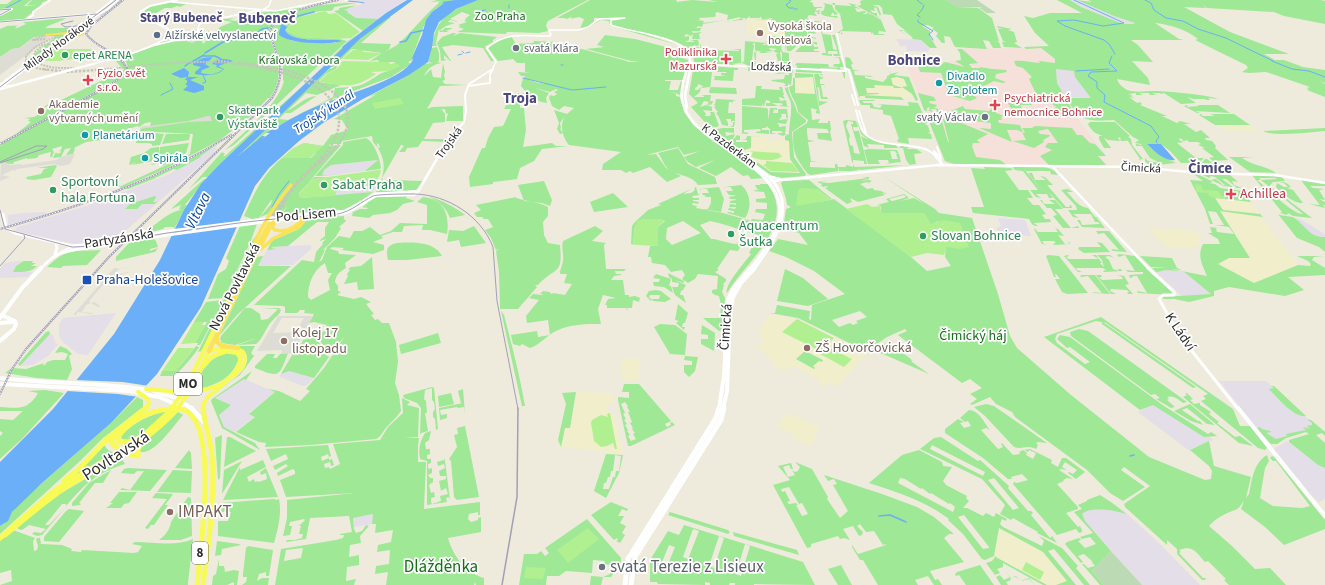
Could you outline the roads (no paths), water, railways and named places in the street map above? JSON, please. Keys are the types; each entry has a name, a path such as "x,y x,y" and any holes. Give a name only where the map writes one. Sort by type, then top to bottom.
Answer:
{"highway":[{"path":"46,35 70,35 80,35 77,33 70,35"},
{"path":"291,185 270,221 273,228 281,231 294,228 305,217"},
{"path":"290,219 305,217"},
{"path":"256,255 269,241 299,227 305,217"},
{"name":"Nová Povltavská","path":"208,352 256,255 270,221"},
{"name":"Nová Povltavská","path":"231,295 270,221"},
{"path":"218,330 218,343 222,346 238,348"}],"main road":[{"path":"20,21 26,19 50,0"},
{"name":"Milady Horákové","path":"0,88 113,0"},
{"name":"Milady Horákové","path":"0,85 118,0"},
{"path":"0,88 120,57 164,42 175,33 141,14 142,11 150,6 177,0"},
{"path":"0,10 9,9 0,15"},
{"path":"20,21 33,14"},
{"path":"20,21 99,14"},
{"path":"0,23 94,15"},
{"path":"26,19 31,20"},
{"name":"K Pazderkám","path":"690,63 685,95 686,105 690,114 706,130 767,175 770,180"},
{"name":"K Pazderkám","path":"690,63 682,96 682,102 688,115 704,131 770,180"},
{"name":"Čimická","path":"631,585 636,557 721,420 727,391 730,307 735,292 768,249 780,228 784,205 777,186 770,180"},
{"name":"Čimická","path":"624,585 628,559 716,418 722,397 726,311 729,296 738,281 752,265 768,242 776,228 779,215 779,200 770,180"},
{"name":"Partyzánská","path":"3,214 7,229 15,233 56,242 73,248 101,247 165,233"},
{"name":"Pod Lisem","path":"270,221 305,217"},
{"name":"Pod Lisem","path":"165,233 261,221 290,219"},
{"path":"51,260 57,249 56,242"},
{"path":"51,260 61,253 73,248"},
{"path":"16,324 15,321 1,317 22,287 60,251 73,248"},
{"name":"Nová Povltavská","path":"203,352 231,295"},
{"path":"0,324 16,324"},
{"path":"0,341 14,329 16,324"},
{"path":"205,425 203,407 207,398 245,363 246,356 244,352 238,348 226,348 208,352"},
{"path":"146,389 184,393 202,390 219,384 238,370 241,358 239,354 233,352 203,352"},
{"name":"Povltavská","path":"0,539 36,505 63,484 126,451 152,428 180,399 203,352"},
{"name":"Povltavská","path":"0,539 58,493 148,437 162,425 178,408 190,390 208,352"},
{"path":"199,373 213,356 224,352 233,352"},
{"name":"8","path":"0,378 50,385 138,392 165,399 188,412 199,427 205,447 204,504 197,585"},
{"name":"8","path":"0,384 124,386 146,389 183,402 197,413 205,425 210,440 212,458 210,511 203,585"},
{"path":"138,392 148,398 149,404 117,439 119,442 130,442 152,428"},
{"path":"36,505 72,475 103,442 116,431 150,413 163,409 176,408 188,412"},
{"path":"116,431 110,442 113,446 138,456 139,447 148,437"}],"street":[{"path":"156,45 197,34 199,24 202,22 261,9 270,5 271,0"},
{"path":"172,2 276,11 329,0"},
{"path":"468,86 489,83 491,70 496,62 487,48 502,37 519,35 551,36 549,30 578,30 588,27 599,19 625,18 611,20 610,23 614,26 682,46 689,53 690,63 695,63"},
{"path":"837,34 858,110 867,135 878,140 935,151 940,156 940,164"},
{"name":"Lodžská","path":"690,63 846,69"},
{"path":"468,86 491,70"},
{"name":"Trojská","path":"417,193 448,140 464,122 466,111 465,97 468,86"},
{"path":"858,110 862,130 865,135 878,141 935,151"},
{"path":"891,142 896,140"},
{"path":"898,147 904,145"},
{"path":"935,151 940,164"},
{"path":"934,164 938,162 938,160"},
{"name":"Čimická","path":"770,180 934,164 956,166"},
{"name":"Čimická","path":"770,180 786,180 940,164 945,166 1144,167 1202,174 1275,175 1325,183"},
{"name":"K Ládví","path":"1052,166 1148,268 1174,292 1174,295 1163,295 1160,299 1180,336 1325,516"},
{"path":"767,175 780,179"},
{"path":"777,186 777,182 786,180"},
{"name":"Pod Lisem","path":"305,217 348,213 376,196 417,193"},
{"name":"Pod Lisem","path":"305,217 342,212 352,208 375,194 417,193"}],"water":[{"path":"407,0 413,0 361,38 238,156 262,136 265,136 262,139 270,133 266,133 302,113 383,81 407,68 413,60 412,58 422,35 426,20 432,12 444,3 442,2 455,0 478,0 456,9 439,22 434,33 428,62 409,75 361,100 323,123 299,141 269,168 255,186 201,307 157,374 111,423 43,482 12,512 8,521 0,526 0,462 53,409 114,334 160,260 184,210 201,184 219,165 343,48 342,47 386,13"},
{"path":"284,25 287,27 285,30 289,34 301,39 342,41 310,43 284,38 279,35 279,32 281,26"},
{"path":"212,57 205,64 210,67 202,70 201,73 212,74 221,71 215,74 207,75 195,74 195,72 201,67 193,65 193,63 203,58"},
{"path":"225,59 233,61 218,66 224,69 221,71 223,69 212,64 216,61"},
{"path":"184,68 189,72 188,77 198,77 190,80 204,86 204,90 194,93 183,90 188,86 185,84 187,83 187,80 185,80 187,77 181,78 171,74"},
{"path":"1147,144 1161,144 1175,160 1164,158 1156,153"}],"waterway":[{"path":"6,8 21,0"},
{"path":"917,0 922,4"},
{"path":"1074,0 1124,23 1103,26 1074,20 1057,21 1065,26 1104,40 1109,44 1115,54"},
{"path":"1145,0 1151,3 1154,10 1166,18 1183,21 1198,29 1226,38 1273,61"},
{"path":"348,1 358,2"},
{"path":"359,2 364,3"},
{"path":"790,2 786,5 789,8 793,8"},
{"path":"920,17 917,15 922,10 924,5"},
{"path":"479,11 485,10"},
{"path":"281,26 294,17 314,12"},
{"path":"918,20 918,22 933,31 929,34 933,40"},
{"path":"258,32 262,29 268,28"},
{"path":"400,42 406,41 411,33 425,30"},
{"path":"205,53 223,42 256,33"},
{"path":"466,53 470,52"},
{"path":"458,55 462,54"},
{"path":"190,63 204,55"},
{"path":"204,56 214,56"},
{"path":"215,56 221,59"},
{"path":"1112,56 1109,63 1117,71 1091,72 1088,76 1097,82 1097,88 1105,95 1104,102 1151,126 1159,137 1156,141 1157,143"},
{"path":"1272,61 1292,69 1309,71 1325,77"},
{"path":"185,66 189,63"},
{"path":"1076,71 1109,69"},
{"path":"203,75 206,82 203,83"},
{"path":"523,78 572,90 606,87"},
{"path":"161,95 173,89 170,83"},
{"path":"272,207 279,194 289,181"},
{"path":"1130,456 1134,455"},
{"path":"879,516 890,515 906,522"}],"tunnel":[{"path":"100,15 121,0"},
{"path":"47,70 36,68 26,62 26,56 35,47 94,17"},
{"path":"46,35 33,40 46,39"},
{"path":"44,45 69,39"},
{"path":"43,45 35,52 33,59 37,62 42,65 52,67 74,68"},
{"path":"215,60 230,62"},
{"path":"108,69 184,62 206,62 250,65 271,70"},
{"path":"238,62 281,69"},
{"path":"43,69 68,72 108,69"},
{"path":"98,70 108,69"},
{"path":"266,69 301,80 317,88 329,97 337,109 339,123 334,139 322,158"},
{"path":"281,69 315,81 330,90 341,100 347,112 347,126 340,141 325,157"},
{"path":"318,164 325,157"},
{"path":"270,220 296,184 322,158"},
{"path":"274,220 285,201"}],"tram line":[{"path":"0,87 116,0"},
{"path":"0,10 11,9 0,15"},
{"path":"0,22 96,14"},
{"path":"73,21 61,24 65,27 80,26"},
{"path":"0,162 36,146 47,146 43,149 0,163"},
{"path":"0,210 5,229 72,247 100,245 168,233 246,222 338,214 348,211 376,195 415,194 439,198 462,209 472,217 488,236 493,247 497,301 518,409"},
{"path":"0,266 25,238 24,235"},
{"path":"502,585 517,497 518,409"}],"railway":[{"path":"123,0 91,26 86,34 123,62 127,68"},
{"path":"0,394 12,369 26,349 109,257 272,98 279,84 280,77 280,64 270,34 274,24 289,14 321,3 338,0"},
{"path":"0,144 108,86 123,76"},
{"path":"0,229 60,211 119,190 176,165 231,135"}],"place":[{"name":"Vysoká škola hotelová","path":"760,33"},
{"name":"Alžírské velvyslanectví","path":"157,35"},
{"name":"svatá Klára","path":"516,48"},
{"name":"epet ARENA","path":"65,55"},
{"name":"Poliklinika Mazurská","path":"726,59"},
{"name":"Fyzio svět s.r.o.","path":"88,80"},
{"name":"Divadlo Za plotem","path":"939,83"},
{"name":"Psychiatrická nemocnice Bohnice","path":"995,105"},
{"name":"Akademie výtvarných umění","path":"41,111"},
{"name":"Skatepark Výstaviště","path":"220,117"},
{"name":"svatý Václav","path":"985,117"},
{"name":"Planetárium","path":"85,135"},
{"name":"Spirála","path":"145,158"},
{"name":"Sabat Praha","path":"324,185"},
{"name":"Sportovní hala Fortuna","path":"53,190"},
{"name":"Achillea","path":"1231,194"},
{"name":"Aquacentrum Šutka","path":"731,234"},
{"name":"Slovan Bohnice","path":"923,236"},
{"name":"Praha-Holešovice","path":"87,280"},
{"name":"Kolej 17 listopadu","path":"284,341"},
{"name":"ZŠ Hovorčovická","path":"807,348"},
{"name":"IMPAKT","path":"170,512"},
{"name":"svatá Terezie z Lisieux","path":"602,567"}],"district":[{"name":"Starý Bubeneč","path":"181,18"},
{"name":"Bubeneč","path":"267,18"},
{"name":"Bohnice","path":"914,60"},
{"name":"Troja","path":"520,98"},
{"name":"Čimice","path":"1210,168"}],"park label":[{"name":"Zoo Praha","path":"500,16"},
{"name":"Královská obora","path":"299,60"},
{"name":"Čimický háj","path":"973,336"},
{"name":"Dlážděnka","path":"441,567"}],"water label":[{"name":"Trojský kanál","path":"324,112"},
{"name":"Vltava","path":"198,211"}]}
